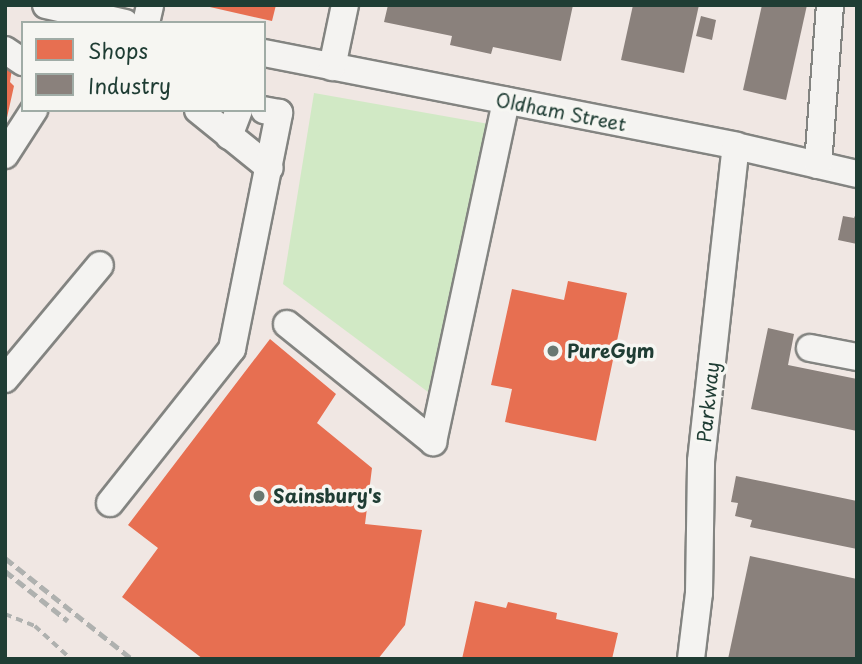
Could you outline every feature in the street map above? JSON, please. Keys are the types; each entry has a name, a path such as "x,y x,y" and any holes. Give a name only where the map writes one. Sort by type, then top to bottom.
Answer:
{"street":[{"path":"47,5 83,18 108,21"},
{"path":"332,67 345,5"},
{"path":"818,165 831,5"},
{"path":"5,50 21,61"},
{"name":"Oldham Street","path":"266,53 736,146 857,174"},
{"path":"287,324 433,442 506,101"},
{"path":"110,503 232,349 279,113 266,110"},
{"path":"10,149 33,112"},
{"path":"200,112 270,168"},
{"path":"229,136 238,112"},
{"name":"Parkway","path":"691,659 699,593 701,461 736,146"},
{"path":"5,379 100,265"},
{"path":"810,348 857,357"}],"path":[{"path":"5,614 35,626 71,659"}],"green space":[{"path":"314,93 489,124 428,392 283,284"}],"building: Shops":[{"path":"201,5 276,5 272,21"},
{"path":"5,51 13,63 10,82 14,86 6,122"},
{"path":"568,281 627,293 596,441 505,422 512,389 491,385 512,289 564,300"},
{"name":"Sainsbury's","path":"270,339 336,394 317,423 372,468 365,524 422,530 405,625 378,659 203,659 122,597 158,548 128,525"},
{"path":"475,601 506,608 508,602 557,613 556,619 618,633 612,659 462,659"}],"building: Industry":[{"path":"388,5 573,5 561,61 493,47 491,54 450,45 452,36 384,22"},
{"path":"633,5 699,5 684,73 621,60"},
{"path":"762,5 807,5 786,100 743,90"},
{"path":"701,16 716,20 712,40 696,36"},
{"path":"857,211 857,244 838,240 843,216 854,218"},
{"path":"768,328 794,334 788,365 857,379 857,431 751,409"},
{"path":"736,476 857,501 857,549 750,527 752,520 735,516 738,503 731,502"},
{"path":"750,556 857,579 857,659 728,659"}],"railway":[{"path":"5,558 132,659"},
{"path":"5,571 68,621"}],"place":[{"name":"PureGym","path":"553,351"},
{"name":"Sainsbury's","path":"259,496"}]}
